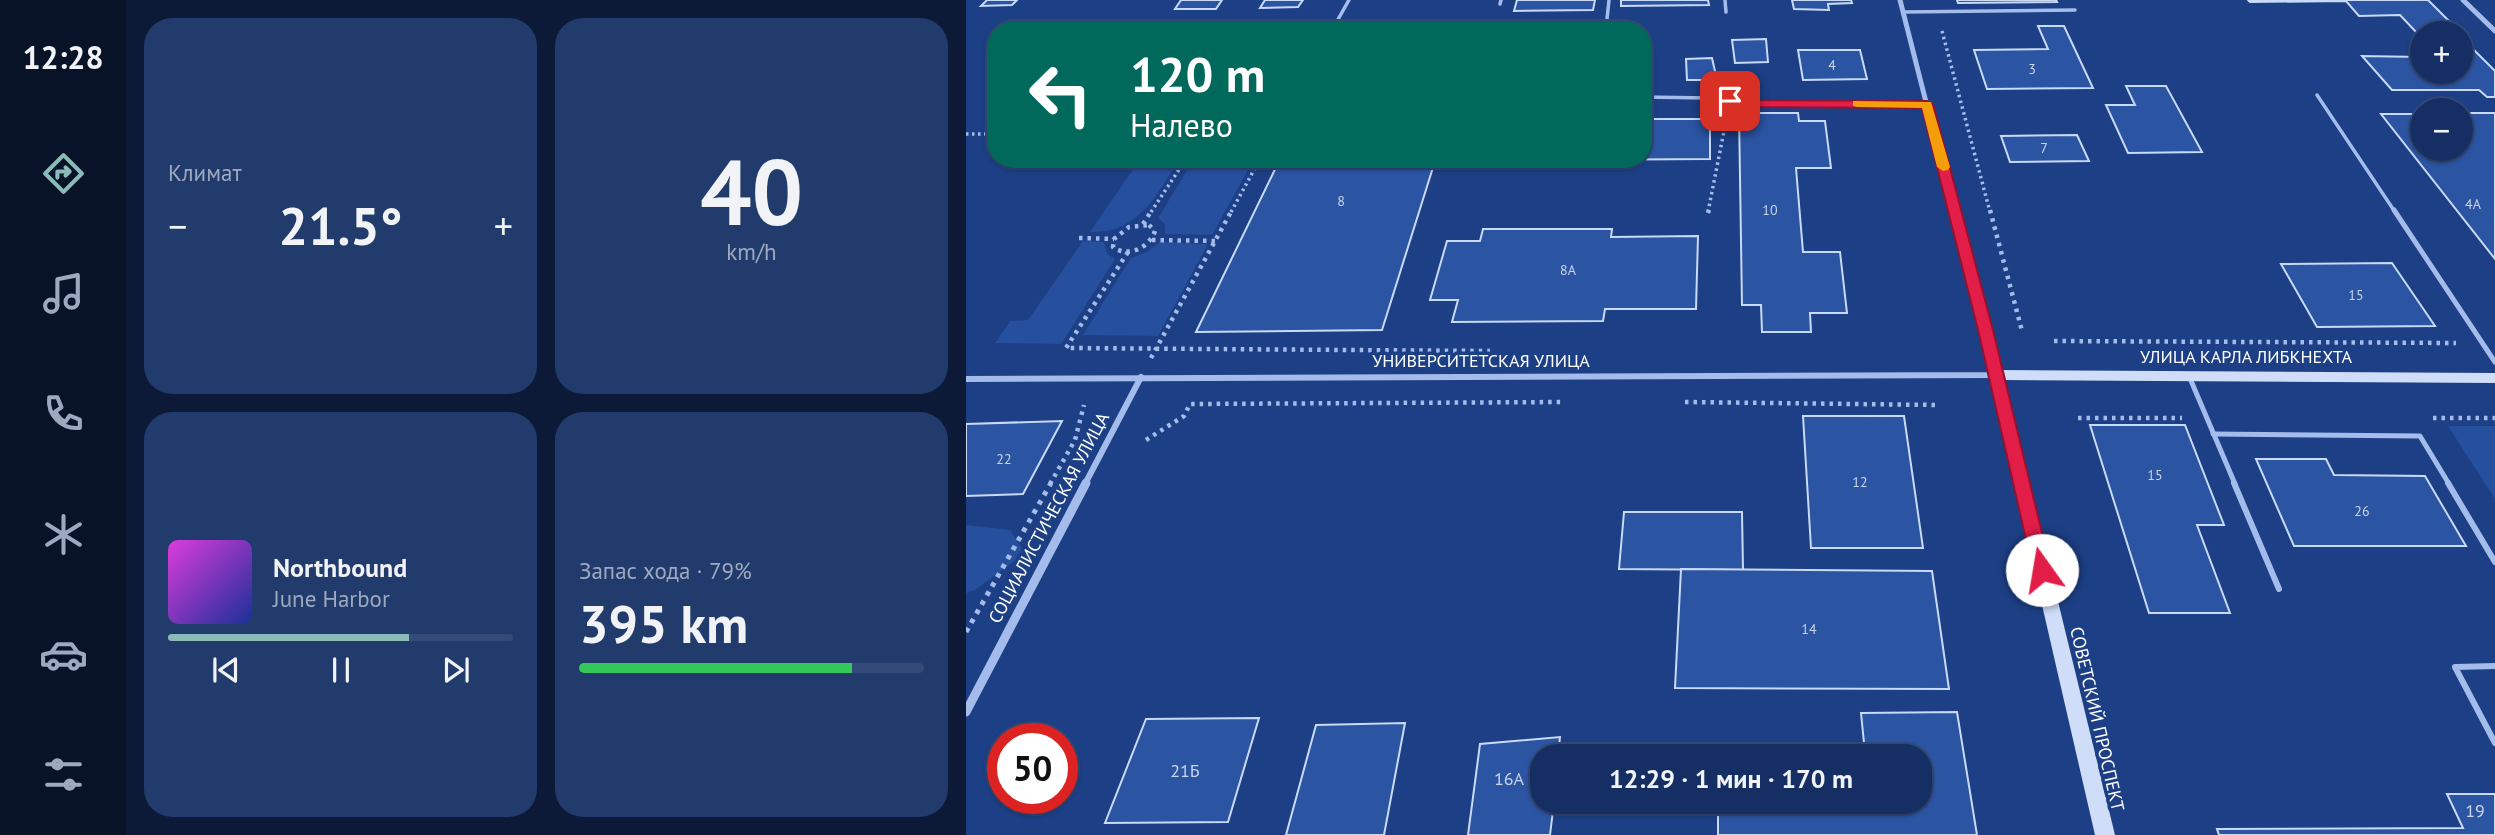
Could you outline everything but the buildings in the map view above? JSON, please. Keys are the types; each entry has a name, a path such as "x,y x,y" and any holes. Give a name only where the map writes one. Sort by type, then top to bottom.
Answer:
{"main road":[{"name":"УЛИЦА КАРЛА ЛИБКНЕХТА","path":"1996,375 2495,378"},
{"name":"СОВЕТСКИЙ ПРОСПЕКТ","path":"1996,375 2105,835"}],"street":[{"name":"СОВЕТСКИЙ ПРОСПЕКТ","path":"1900,0 1996,375"},
{"path":"2463,0 2495,31"},
{"name":"УНИВЕРСИТЕТСКАЯ УЛИЦА","path":"966,379 1996,375"},
{"name":"СОЦИАЛИСТИЧЕСКАЯ УЛИЦА","path":"966,712 1141,377"}],"lane":[{"path":"1337,21 1349,0"},
{"path":"1607,19 1609,0"},
{"path":"1725,0 1726,12"},
{"path":"1903,12 2075,10"},
{"path":"2317,95 2495,362"},
{"path":"1652,97 1710,97 1743,104 1927,104"},
{"path":"2189,376 2279,589"},
{"path":"2213,434 2420,436 2495,562"},
{"path":"2495,666 2455,667 2495,743"}],"path":[{"path":"1938,11 2022,331"},
{"path":"1707,213 1730,101"},
{"path":"966,134 987,134"},
{"path":"1143,224 1155,231 1152,240 1142,248 1128,252 1113,247 1114,239 1122,230 1143,224 1180,168"},
{"path":"1141,377 1255,168"},
{"path":"1079,238 1114,239"},
{"path":"1152,240 1216,241"},
{"path":"1116,348 1066,348 1128,252"},
{"path":"2054,341 2481,343"},
{"path":"1146,440 1185,416 1190,404 1576,402"},
{"path":"1672,402 1937,405"},
{"path":"966,632 1075,440 1084,405"}],"shaded area":[{"path":"1134,168 1174,168 1154,199 1134,219 1107,231 1090,232"},
{"path":"1189,168 1249,168 1212,235 1165,234 1165,224 1158,218"},
{"path":"1083,241 1104,242 1107,254 1115,259 1061,344 995,343 1010,321 1028,320"},
{"path":"1160,242 1208,244 1158,336 1083,335 1131,258 1147,252"},
{"path":"2448,426 2495,426 2495,499"},
{"path":"966,525 1010,530 1025,553 975,590 966,593"}],"slow traffic":[{"path":"1857,104 1927,104 1943,167"}],"route":[{"path":"1730,101 1743,104 1927,104 1985,330 2042,570"}]}
